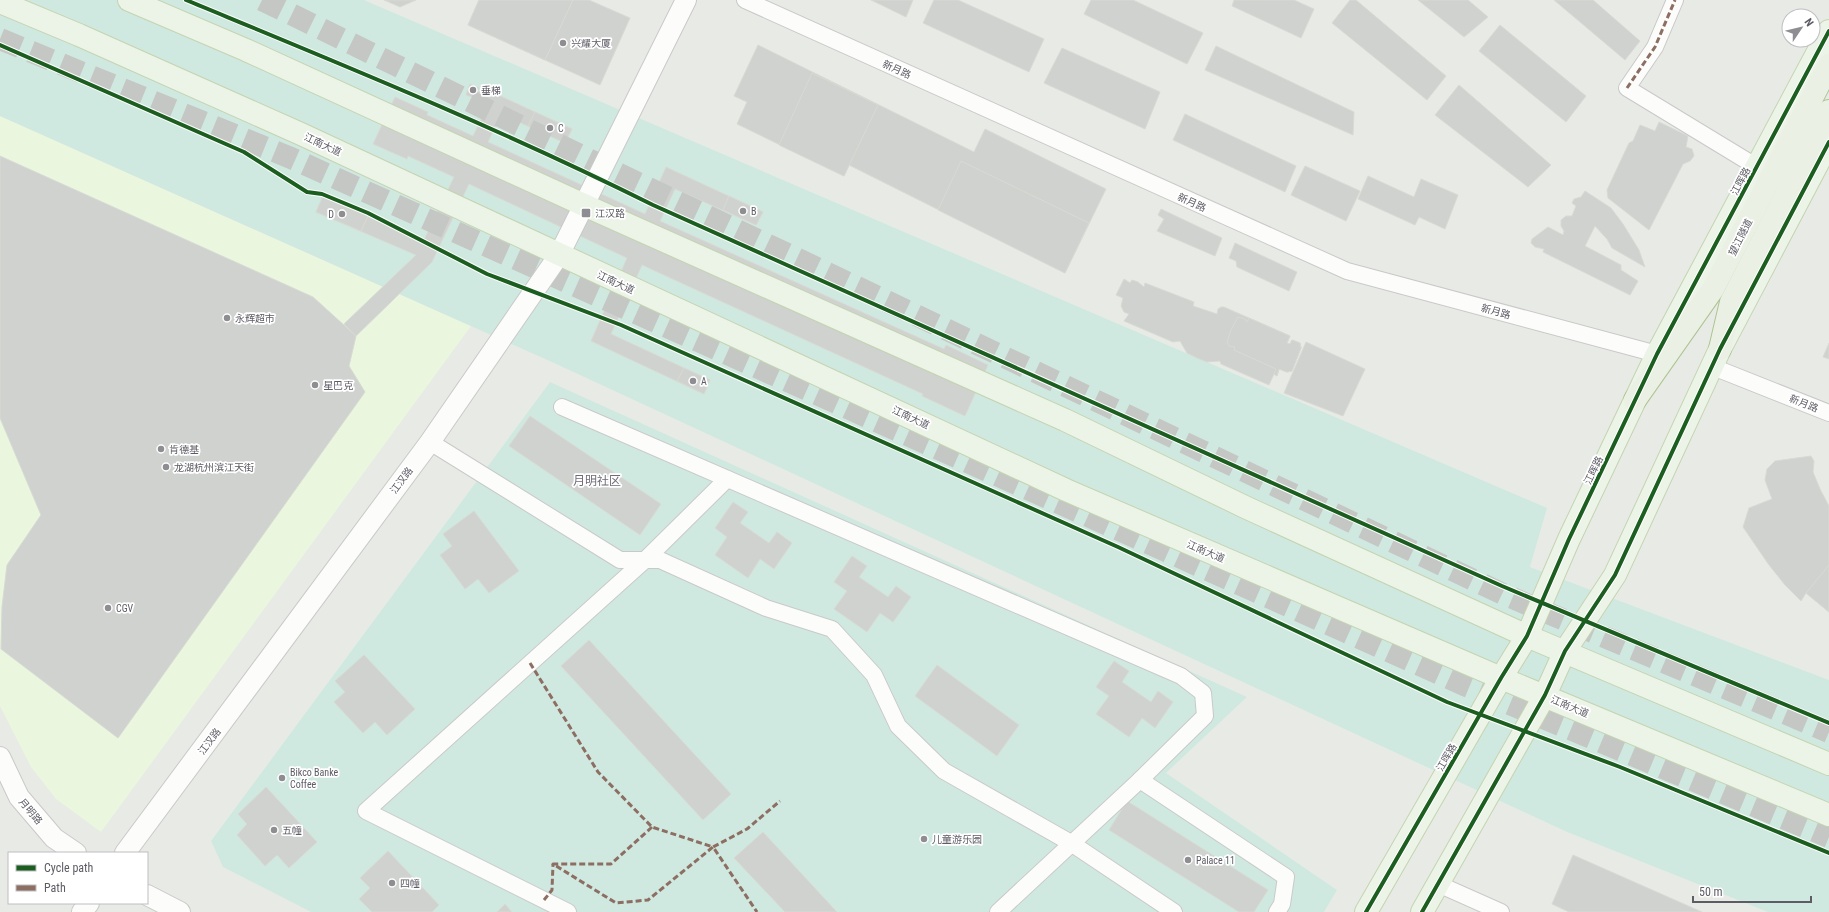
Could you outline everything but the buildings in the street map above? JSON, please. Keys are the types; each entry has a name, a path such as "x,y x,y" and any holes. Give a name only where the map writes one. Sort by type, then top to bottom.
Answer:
{"highway":[{"name":"望江隧道","path":"1635,400 1713,289 1829,65"},
{"path":"1716,358 1731,302 1829,110"}],"main road":[{"path":"129,0 345,95 584,205 1065,420 1245,507 1528,636 1829,764"},
{"name":"江南大道","path":"0,2 79,35 301,134 559,256 1066,490 1501,678 1545,695 1829,815"},
{"name":"江晖路","path":"1366,912 1501,678 1528,636 1569,539 1657,354 1829,31"},
{"path":"1422,912 1545,695 1565,651 1615,575 1716,358 1829,142"}],"street":[{"name":"江汉路","path":"126,852 430,442 559,256 686,0"},
{"name":"新月路","path":"745,0 1347,271 1657,354"},
{"path":"1674,0 1655,47 1627,88 1757,167"},
{"name":"新月路","path":"1716,358 1829,413"},
{"path":"562,407 1181,676 1203,693 1205,716 1140,780 998,912"},
{"path":"430,442 620,560 660,560 766,608 832,629 874,675 898,726 944,771 1071,843 1174,912"},
{"path":"568,912 366,811 645,560 727,479"},
{"name":"月明路","path":"0,757 19,797 54,838 75,852"},
{"path":"1140,780 1286,877 1282,904 1277,912"},
{"path":"1438,884 1501,912"},
{"path":"148,896 180,912"},
{"path":"82,912 88,904"}],"shaded area":[{"path":"0,0 364,0 1547,508 1530,567 1829,680 1829,912 1768,912 1567,832 554,363 0,116"},
{"name":"龙湖杭州滨江天街","path":"0,116 471,326 101,832 56,799 31,767 0,706"},
{"path":"550,382 1247,697 1166,773 1337,890 1324,912 311,912 223,867 211,841"}],"tunnel":[{"path":"262,0 619,174 1503,594 1829,732"},
{"path":"0,39 291,158 1464,685 1829,837"}],"marked path":[{"path":"1627,88 1655,47 1675,0"},
{"path":"530,663 598,772 652,827 713,847 747,829 780,801"},
{"path":"652,827 611,864 553,864 616,903 648,900 713,847 757,912"},
{"path":"544,900 552,890 553,864"}],"cycle path":[{"path":"186,0 363,73 480,124 653,205 1502,586 1829,723"},
{"path":"1366,912 1501,678 1527,636 1569,539 1657,354 1829,31"},
{"path":"0,45 244,152 307,192 322,194 368,213 487,274 621,325 1118,547 1447,702 1620,767 1829,853"},
{"path":"1422,912 1545,695 1565,651 1615,575 1720,349 1829,142"}],"place":[{"name":"兴耀大厦","path":"563,43"},
{"name":"垂梯","path":"473,90"},
{"name":"C","path":"550,128"},
{"name":"B","path":"743,211"},
{"name":"江汉路","path":"586,213"},
{"name":"D","path":"342,214"},
{"name":"永辉超市","path":"227,318"},
{"name":"A","path":"693,381"},
{"name":"星巴克","path":"315,385"},
{"name":"肯德基","path":"161,449"},
{"name":"龙湖杭州滨江天街","path":"166,467"},
{"name":"CGV","path":"108,608"},
{"name":"Bikco Banke Coffee","path":"282,778"},
{"name":"五幢","path":"274,830"},
{"name":"儿童游乐园","path":"924,839"},
{"name":"Palace 11","path":"1188,860"},
{"name":"四幢","path":"392,883"}],"district":[{"name":"月明社区","path":"597,481"}]}
